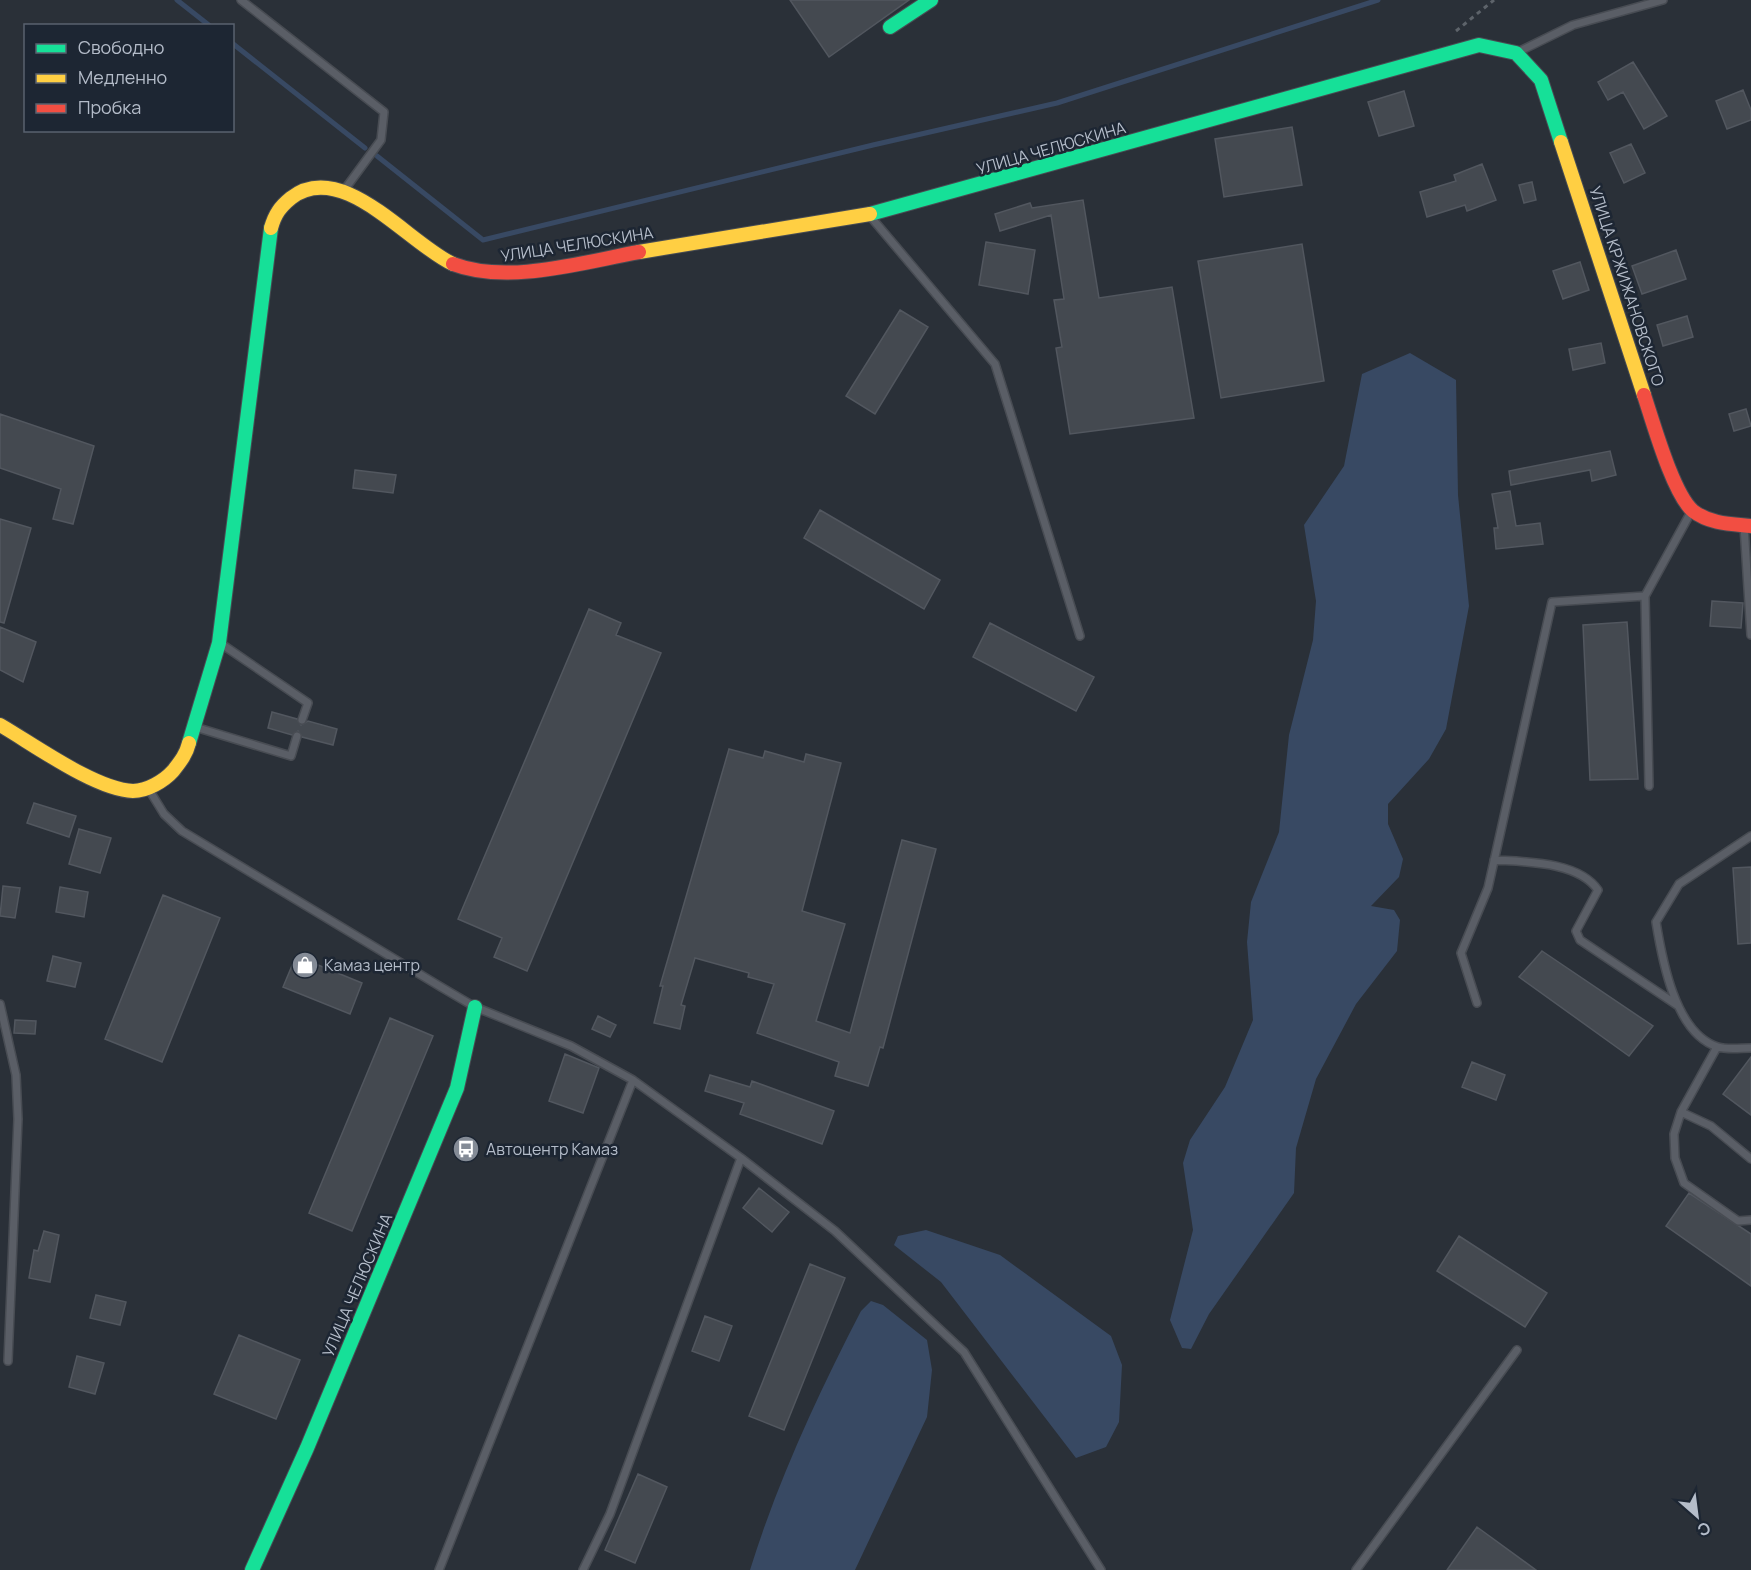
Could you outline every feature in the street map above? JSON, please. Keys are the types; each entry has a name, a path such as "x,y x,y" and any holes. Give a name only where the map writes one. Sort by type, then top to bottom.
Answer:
{"street":[{"path":"890,27 931,0"},
{"name":"УЛИЦА ЧЕЛЮСКИНА","path":"0,725 92,779 119,789 135,791 164,781 178,769 186,755 219,643 268,242 279,208 306,188 334,188 359,198 441,258 467,270 494,273 521,272 869,214 1479,45 1516,53"},
{"name":"УЛИЦА КРЖИЖАНОВСКОГО","path":"1516,53 1541,80 1670,473 1692,510"},
{"path":"1692,510 1717,523 1748,526"},
{"name":"УЛИЦА ЧЕЛЮСКИНА","path":"252,1570 311,1437 457,1088 475,1007"}],"lane":[{"path":"241,0 384,112 381,140 343,191"},
{"path":"1516,53 1573,25 1663,0"},
{"path":"869,214 995,364 1080,636"},
{"path":"1649,786 1645,596 1692,510"},
{"path":"1748,526 1751,635"},
{"path":"1477,1003 1461,952 1488,888 1552,602 1645,596"},
{"path":"219,643 308,703 302,720"},
{"path":"195,727 291,756 297,736"},
{"path":"147,788 164,814 182,831 475,1007 571,1046 633,1080 741,1158 834,1231 964,1352 1101,1570"},
{"path":"1751,836 1679,884 1656,922 1664,966 1677,1005 1694,1031 1717,1047 1751,1048"},
{"path":"1494,861 1552,863 1593,883 1598,890 1576,931 1580,940 1677,1005"},
{"path":"0,1004 16,1075 18,1119 8,1361"},
{"path":"1717,1047 1681,1112 1674,1134 1675,1158 1684,1183 1738,1221 1751,1220"},
{"path":"439,1570 633,1080"},
{"path":"1681,1112 1711,1126 1751,1158"},
{"path":"583,1570 610,1514 741,1158"},
{"path":"1356,1570 1517,1350"}],"path":[{"path":"1450,37 1494,0"}],"water":[{"path":"1410,353 1456,380 1458,495 1469,606 1446,729 1429,759 1388,804 1388,824 1403,859 1399,877 1371,906 1394,910 1400,920 1397,951 1356,1004 1316,1079 1296,1148 1294,1193 1209,1314 1191,1349 1182,1348 1170,1320 1193,1230 1183,1163 1190,1140 1225,1087 1253,1020 1247,942 1251,902 1279,832 1289,735 1313,640 1316,601 1304,525 1344,466 1362,374"},
{"path":"926,1230 1000,1255 1111,1336 1122,1365 1119,1422 1106,1447 1076,1458 941,1282 894,1245 898,1236"},
{"path":"871,1301 883,1305 927,1340 932,1370 927,1417 855,1570 750,1570 773,1503 800,1438 861,1311"}],"building":[{"path":"790,0 909,0 829,57"},
{"path":"1633,62 1667,116 1644,129 1623,92 1608,100 1598,82"},
{"path":"1743,90 1751,110 1751,120 1727,129 1716,101"},
{"path":"1404,91 1414,126 1379,136 1368,102"},
{"path":"1292,127 1302,185 1224,197 1215,139"},
{"path":"1631,144 1645,173 1624,183 1610,153"},
{"path":"1482,164 1496,200 1467,211 1465,205 1427,217 1420,192 1456,181 1454,175"},
{"path":"1532,182 1536,200 1524,203 1519,185"},
{"path":"1083,200 1099,298 1172,287 1194,418 1070,434 1056,348 1062,347 1054,300 1064,299 1051,215 1000,231 995,214 1030,203 1032,208"},
{"path":"986,242 1035,250 1028,294 979,285"},
{"path":"1302,244 1324,381 1221,398 1198,261"},
{"path":"1676,250 1686,279 1642,294 1632,266"},
{"path":"1580,262 1589,290 1563,299 1553,271"},
{"path":"900,310 928,327 875,414 846,396"},
{"path":"1687,316 1693,337 1663,346 1657,325"},
{"path":"1601,343 1605,363 1573,370 1569,349"},
{"path":"1746,409 1751,426 1734,431 1729,414"},
{"path":"0,414 94,446 73,524 53,519 61,489 0,468"},
{"path":"1610,451 1616,475 1592,481 1590,470 1511,485 1509,471"},
{"path":"355,470 396,475 393,493 353,488"},
{"path":"1510,491 1516,526 1540,523 1543,544 1496,549 1494,528 1498,528 1492,494"},
{"path":"820,510 940,580 924,609 804,538"},
{"path":"0,519 31,528 4,623 0,622"},
{"path":"1712,601 1743,603 1741,628 1710,626"},
{"path":"589,609 621,623 616,635 661,653 527,971 494,957 502,938 458,919"},
{"path":"1627,622 1638,779 1590,780 1583,625"},
{"path":"990,623 1094,677 1076,711 973,657"},
{"path":"0,627 36,642 23,682 0,670"},
{"path":"272,712 297,719 301,725 308,721 337,729 333,745 302,737 298,731 292,735 268,728"},
{"path":"729,749 763,758 765,751 804,762 806,754 841,763 802,911 845,924 816,1021 850,1033 902,840 936,849 883,1048 880,1047 868,1086 835,1076 839,1062 757,1033 774,984 748,977 749,973 695,958 681,1005 685,1006 680,1029 654,1023 663,986 660,986"},
{"path":"34,803 76,816 69,837 27,823"},
{"path":"79,829 111,838 100,873 69,864"},
{"path":"1751,867 1751,943 1738,944 1733,868"},
{"path":"3,886 20,888 15,918 0,916"},
{"path":"60,887 88,892 84,917 56,912"},
{"path":"163,895 220,918 162,1062 105,1039"},
{"path":"1542,951 1653,1026 1629,1056 1519,977"},
{"path":"53,956 81,963 75,987 47,981"},
{"path":"296,956 362,983 350,1014 283,987"},
{"path":"598,1016 616,1025 610,1037 592,1029"},
{"path":"390,1018 433,1036 352,1231 309,1213"},
{"path":"15,1020 36,1021 35,1034 14,1033"},
{"path":"565,1054 599,1068 583,1113 549,1101"},
{"path":"1751,1057 1751,1115 1723,1094"},
{"path":"1472,1062 1505,1075 1496,1100 1462,1087"},
{"path":"710,1075 750,1087 752,1081 834,1111 822,1144 740,1114 744,1103 705,1091"},
{"path":"759,1188 789,1212 772,1232 743,1208"},
{"path":"1689,1193 1751,1234 1751,1286 1666,1226"},
{"path":"44,1231 59,1235 50,1282 29,1278 34,1250 38,1251"},
{"path":"1459,1236 1547,1293 1525,1327 1437,1271"},
{"path":"810,1264 845,1278 784,1430 749,1416"},
{"path":"96,1295 126,1302 120,1325 90,1318"},
{"path":"705,1316 732,1326 719,1361 692,1351"},
{"path":"239,1335 300,1360 276,1419 214,1394"},
{"path":"77,1356 104,1363 95,1394 69,1387"},
{"path":"638,1474 667,1487 635,1563 605,1550"},
{"path":"1477,1527 1536,1570 1447,1570"}],"waterway":[{"path":"177,0 207,24"},
{"path":"377,156 483,240 873,145 1057,103 1378,0"},
{"path":"234,45 365,148"}],"traffic: fast":[{"path":"890,27 931,0"},
{"path":"870,214 1479,45 1516,53 1541,80 1561,142"},
{"path":"189,743 219,643 271,228"},
{"path":"252,1570 307,1448 457,1088 475,1007"}],"traffic: slow":[{"path":"1561,142 1644,395"},
{"path":"271,228 278,211 291,198 311,189 332,189 353,196 375,208 435,254 453,264"},
{"path":"639,252 870,214"},
{"path":"0,725 83,775 118,789 133,791 149,787 169,775 182,758 189,743"}],"traffic: jam":[{"path":"453,264 474,270 521,272 570,266 639,252"},
{"path":"1644,395 1671,474 1678,490 1693,511 1706,519 1721,523 1751,526"}],"place":[{"name":"Камаз центр","path":"305,965"},
{"name":"Автоцентр Камаз","path":"466,1149"}]}
